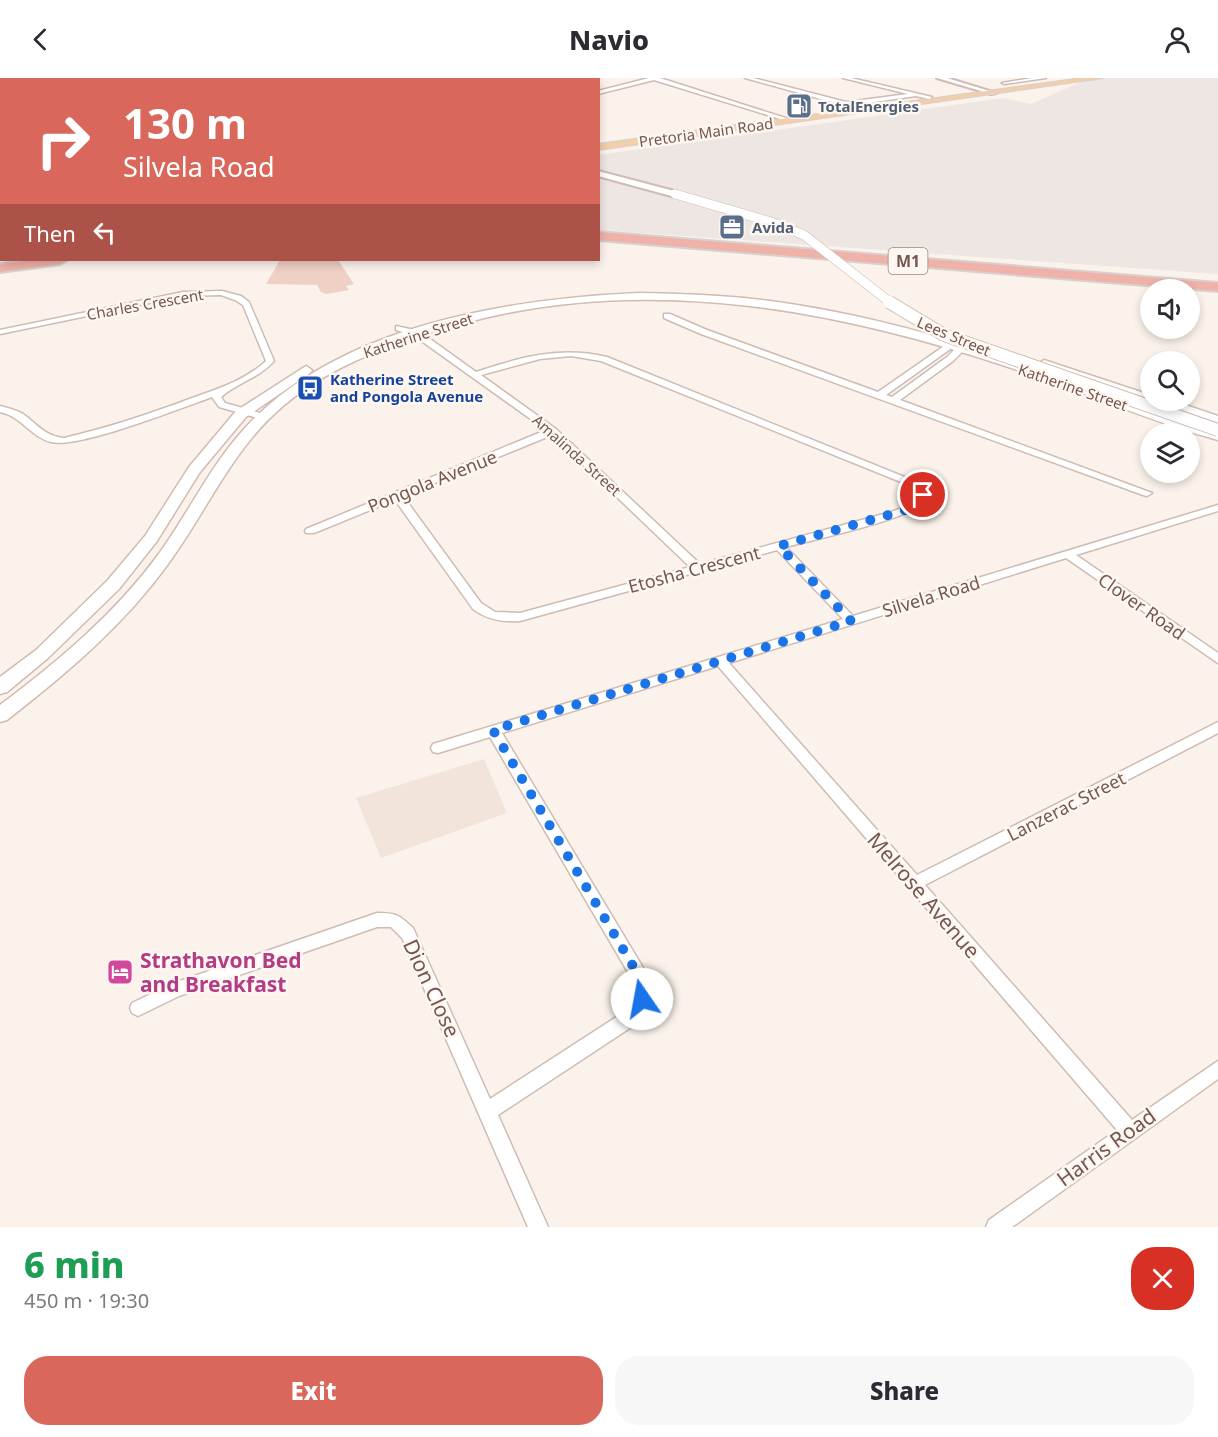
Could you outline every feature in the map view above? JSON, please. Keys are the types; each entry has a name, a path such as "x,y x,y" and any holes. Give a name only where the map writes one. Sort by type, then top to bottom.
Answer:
{"highway":[{"name":"M1","path":"600,236 1218,287"},
{"name":"M1","path":"600,247 1140,293"},
{"path":"0,268 52,261"},
{"path":"1200,298 1218,299"}],"main road":[{"name":"Pretoria Main Road","path":"600,147 952,100 995,89 1073,78"},
{"name":"Pretoria Main Road","path":"600,140 929,97 1099,78"},
{"name":"Katherine Street","path":"0,687 49,647 113,585 151,538 194,470 243,411 310,368 399,328 481,305 543,296 694,291 771,296 811,302 872,314 1011,366 1218,436"},
{"name":"Katherine Street","path":"0,715 85,644 131,596 178,538 226,458 264,417 289,395 339,365 385,344 456,321 521,307 642,297 708,298 810,309 957,346 1140,396"},
{"path":"920,337 934,344 936,356"},
{"name":"Katherine Street","path":"1187,411 1218,422"}],"street":[{"path":"600,92 655,78 792,121"},
{"path":"747,78 846,104 916,94"},
{"path":"845,78 929,97"},
{"path":"940,78 995,89 1044,78"},
{"path":"951,78 995,89"},
{"name":"Lees Street","path":"600,172 771,222 809,238 902,312 944,335 1218,430"},
{"name":"Charles Crescent","path":"0,332 183,294 209,292 228,294 246,304 270,361 264,370 226,388 79,438 52,441 40,436 25,419 0,409"},
{"path":"667,316 704,332 1147,493"},
{"name":"Amalinda Street","path":"399,328 416,333 477,374 553,431 698,568"},
{"path":"880,395 936,356 957,346"},
{"path":"894,400 957,346"},
{"name":"Etosha Crescent","path":"397,495 477,606 493,616 520,616 906,510 916,506 923,495 904,480 595,356 571,353 544,355 477,374"},
{"path":"222,405 216,397 226,388"},
{"name":"Charles Crescent","path":"174,407 222,405 264,417"},
{"name":"Pongola Avenue","path":"310,531 553,431"},
{"name":"Silvela Road","path":"438,748 1218,508"},
{"path":"779,546 851,621"},
{"name":"Clover Road","path":"1067,554 1218,659"},
{"name":"Melrose Avenue","path":"720,660 1129,1130"},
{"name":"Lanzerac Street","path":"915,884 1218,727"},
{"path":"493,730 636,971 642,999 638,1009 627,1020 488,1111 538,1227"},
{"name":"Dion Close","path":"138,1008 174,990 343,931 377,920 394,920 408,933 488,1111"},
{"name":"Harris Road","path":"996,1227 1129,1130 1218,1069"}],"shaded area":[{"path":"1090,78 1218,78 1218,274 600,230 600,155 1003,98 1031,104"},
{"path":"484,759 507,813 381,858 356,798"}],"building":[{"path":"279,261 339,261 354,284 346,286 349,290 326,294 321,292 317,285 266,284"}],"place":[{"name":"TotalEnergies","path":"799,106"},
{"name":"Avida","path":"732,227"},
{"name":"Katherine Street and Pongola Avenue","path":"310,388"},
{"name":"Strathavon Bed and Breakfast","path":"120,972"}],"route":[{"path":"642,999 641,985 636,971 493,730 851,621 779,546 906,510 923,500 923,495"}]}
